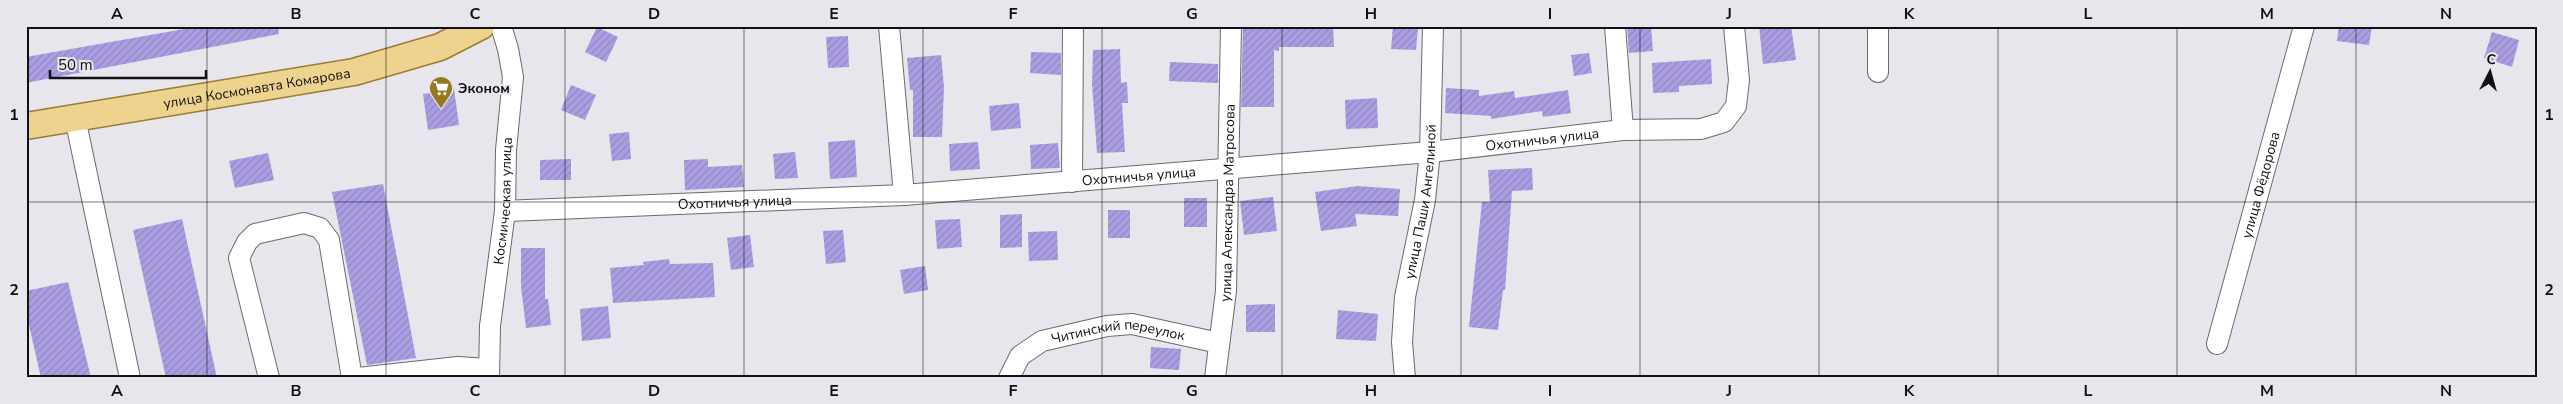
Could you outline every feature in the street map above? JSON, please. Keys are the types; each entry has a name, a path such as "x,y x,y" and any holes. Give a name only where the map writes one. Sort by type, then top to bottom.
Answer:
{"main road":[{"name":"улица Космонавта Комарова","path":"26,126 354,72 440,47 481,26"}],"street":[{"name":"Космическая улица","path":"488,373 490,326 505,211 506,150 513,77 508,49 501,26"},
{"path":"890,26 904,195"},
{"path":"1072,182 1073,26"},
{"name":"улица Александра Матросова","path":"1215,378 1226,291 1231,26"},
{"name":"улица Паши Ангелиной","path":"1405,378 1402,342 1405,297 1425,200 1430,152 1433,26"},
{"path":"1615,26 1622,130"},
{"name":"Охотничья улица","path":"505,211 904,195 1430,152 1622,130 1702,129 1724,122 1736,106 1739,80 1734,26"},
{"path":"1878,26 1878,72"},
{"name":"улица Фёдорова","path":"2217,344 2304,26"},
{"path":"75,118 130,378"},
{"path":"270,378 240,258 247,242 255,234 304,223 320,228 329,240 352,378"},
{"name":"Читинский переулок","path":"1009,378 1020,356 1042,341 1107,326 1132,324 1220,343"},
{"path":"358,378 458,366 488,373"}],"building":[{"path":"201,26 278,26 279,34 26,83 26,57"},
{"path":"1243,26 1333,26 1334,47 1279,47 1279,51 1274,50 1274,107 1241,107"},
{"path":"1393,26 1418,28 1416,50 1391,49"},
{"path":"1627,26 1651,26 1653,51 1629,53"},
{"path":"1759,26 1791,26 1796,60 1763,64"},
{"path":"2339,26 2372,26 2369,45 2337,41"},
{"path":"597,27 618,37 606,62 585,52"},
{"path":"2492,32 2519,40 2512,67 2484,58"},
{"path":"848,36 849,67 828,68 826,37"},
{"path":"1120,49 1121,83 1127,82 1128,103 1122,103 1125,152 1097,153 1092,84 1093,50"},
{"path":"1031,52 1061,53 1061,75 1030,73"},
{"path":"1589,53 1592,73 1574,76 1571,55"},
{"path":"941,55 944,87 942,137 913,137 913,90 910,90 907,58"},
{"path":"1711,59 1712,84 1679,86 1679,92 1653,93 1652,63"},
{"path":"1170,62 1218,64 1218,83 1169,81"},
{"path":"571,85 596,95 585,120 561,110"},
{"path":"1446,88 1479,90 1479,96 1514,91 1515,98 1568,90 1571,113 1543,117 1542,111 1491,119 1491,116 1445,113"},
{"name":"Эконом","path":"454,89 459,125 428,130 423,94"},
{"path":"1377,98 1378,128 1346,129 1345,100"},
{"path":"1019,103 1021,128 991,131 989,106"},
{"path":"629,132 631,159 612,161 609,134"},
{"path":"855,140 857,177 830,179 828,142"},
{"path":"978,142 980,169 950,171 949,144"},
{"path":"1058,143 1060,168 1031,169 1030,145"},
{"path":"795,152 798,178 775,179 773,154"},
{"path":"268,153 274,180 235,188 229,161"},
{"path":"571,159 571,180 540,180 540,160"},
{"path":"708,159 708,167 742,165 744,187 685,190 684,160"},
{"path":"1532,168 1533,190 1512,191 1505,290 1503,290 1498,330 1469,327 1482,202 1490,202 1488,170"},
{"path":"383,184 416,358 367,365 332,192"},
{"path":"1358,186 1400,189 1398,216 1355,214 1357,226 1321,231 1315,192"},
{"path":"1273,197 1277,231 1244,235 1240,201"},
{"path":"1184,198 1207,198 1207,227 1184,227"},
{"path":"1108,210 1130,210 1130,238 1108,238"},
{"path":"1022,214 1022,247 1000,248 1000,215"},
{"path":"182,219 217,378 166,378 133,230"},
{"path":"960,219 962,247 937,249 935,220"},
{"path":"843,230 846,262 826,264 823,231"},
{"path":"1057,231 1058,260 1029,261 1028,232"},
{"path":"750,235 754,267 731,270 727,238"},
{"path":"521,248 545,248 545,299 548,299 551,325 526,328 521,286"},
{"path":"669,259 670,264 713,263 715,297 613,303 610,268 644,265 643,262"},
{"path":"925,266 928,290 904,294 900,270"},
{"path":"68,282 91,378 41,378 26,312 26,291"},
{"path":"1275,304 1275,332 1246,332 1246,305"},
{"path":"608,306 611,338 582,341 580,309"},
{"path":"1338,310 1378,314 1376,341 1336,339"},
{"path":"1151,347 1181,349 1179,370 1150,368"}],"place":[{"name":"Эконом","path":"441,109"}]}
